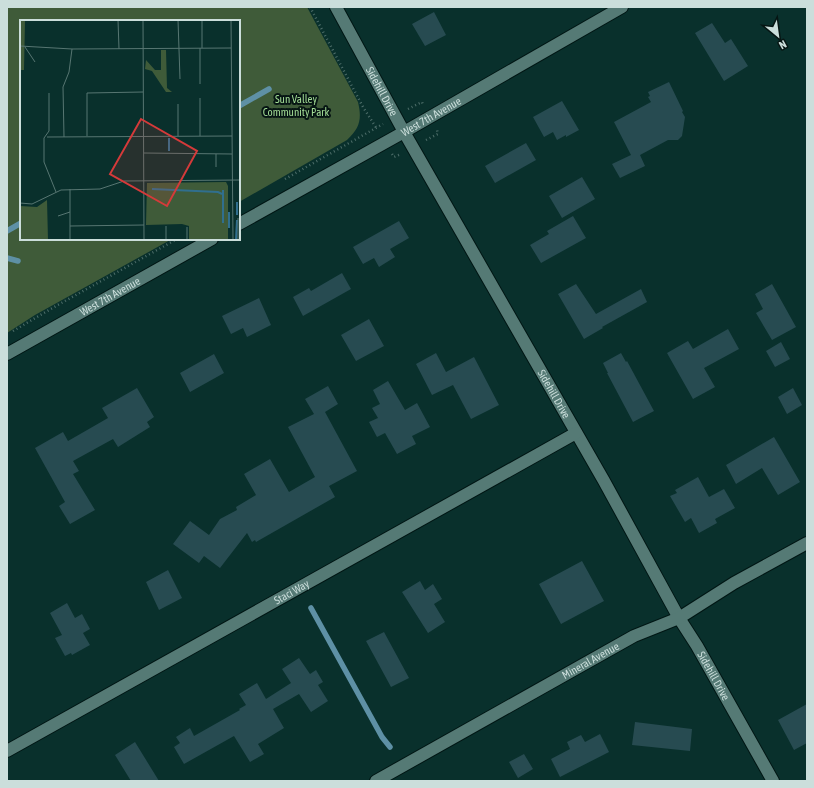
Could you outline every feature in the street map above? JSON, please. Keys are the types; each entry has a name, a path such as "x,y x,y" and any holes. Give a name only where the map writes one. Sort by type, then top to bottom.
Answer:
{"street":[{"name":"Sidehill Drive","path":"336,7 404,132 576,433 679,618 697,646 772,781"},
{"name":"West 7th Avenue","path":"240,223 404,132 622,7"},
{"name":"West 7th Avenue","path":"7,354 210,240"},
{"name":"Staci Way","path":"7,751 576,433"},
{"name":"Mineral Avenue","path":"376,781 634,636 679,618 807,542"}],"path":[{"path":"279,182 422,102"},
{"path":"7,335 175,240"}],"green space":[{"name":"Sun Valley Community Park","path":"7,7 307,7 358,102 360,113 359,123 355,131 347,140 240,201 240,20 20,20 20,240 170,240 35,315 7,333"}],"building":[{"path":"434,12 446,35 425,46 412,24"},
{"path":"712,23 725,43 731,39 748,66 724,81 695,33"},
{"path":"669,82 685,117 682,136 678,140 668,140 640,155 645,166 620,178 612,164 631,155 614,122 651,102 648,97 650,96 648,92"},
{"path":"562,101 579,130 557,140 553,132 544,137 533,117"},
{"path":"526,143 536,160 495,183 485,166"},
{"path":"582,177 595,199 562,218 549,196"},
{"path":"573,216 586,238 541,263 530,245 549,234 547,231"},
{"path":"399,221 409,238 390,249 395,257 379,267 374,258 363,264 353,247"},
{"path":"342,273 351,289 303,316 293,297 309,288 311,291"},
{"path":"576,284 596,314 641,289 647,302 602,327 603,328 584,339 558,294"},
{"path":"772,284 796,327 772,340 756,313 763,309 755,294"},
{"path":"259,298 271,325 247,337 243,328 231,334 222,316"},
{"path":"369,319 384,346 356,361 341,335"},
{"path":"728,329 739,349 704,368 715,387 693,399 667,353 688,341 693,349"},
{"path":"781,342 790,359 775,367 766,351"},
{"path":"436,353 446,372 474,357 499,405 471,419 453,385 432,395 416,364"},
{"path":"621,353 626,362 627,361 654,411 633,422 603,363"},
{"path":"214,354 224,373 190,392 180,373"},
{"path":"388,381 405,410 417,403 430,427 412,436 416,444 397,454 385,433 377,437 369,422 378,418 372,408 380,404 373,390"},
{"path":"328,386 338,404 325,412 357,471 329,486 335,497 256,542 255,540 252,542 247,533 220,568 204,556 199,563 173,544 190,521 209,535 220,519 237,510 236,507 256,495 244,474 270,459 289,492 315,477 288,427 314,414 305,399"},
{"path":"137,388 154,417 147,422 150,427 118,447 113,439 73,461 79,471 73,474 95,510 70,524 59,506 65,502 35,448 63,432 68,441 108,418 102,408"},
{"path":"793,388 802,405 787,414 778,397"},
{"path":"774,437 800,482 778,495 762,468 736,484 726,465"},
{"path":"698,477 709,497 724,489 735,508 715,519 717,523 699,533 691,518 685,522 670,496 677,493 675,490"},
{"path":"582,561 604,601 561,624 539,584"},
{"path":"168,570 182,598 159,610 146,582"},
{"path":"420,581 425,590 433,584 442,599 434,604 445,622 428,633 402,592"},
{"path":"67,603 75,618 82,614 90,629 83,633 90,645 72,655 71,653 65,656 55,638 62,635 50,613"},
{"path":"384,632 409,678 391,687 366,641"},
{"path":"299,658 310,674 316,670 323,682 318,685 328,701 311,712 299,694 273,709 284,728 258,744 264,754 250,762 234,736 184,764 174,747 180,743 176,737 190,728 194,736 240,710 239,709 246,705 239,694 257,683 266,699 291,683 282,669"},
{"path":"807,704 807,743 794,750 778,720"},
{"path":"635,722 692,729 690,751 632,745"},
{"path":"600,734 609,752 560,777 551,759 570,749 567,742 581,735 585,742"},
{"path":"135,742 159,781 131,781 115,755"},
{"path":"524,754 533,769 518,778 509,762"}],"waterway":[{"path":"240,105 269,89"},
{"path":"7,231 20,224"},
{"path":"7,258 18,261"},
{"path":"311,608 382,737 390,747"}]}
